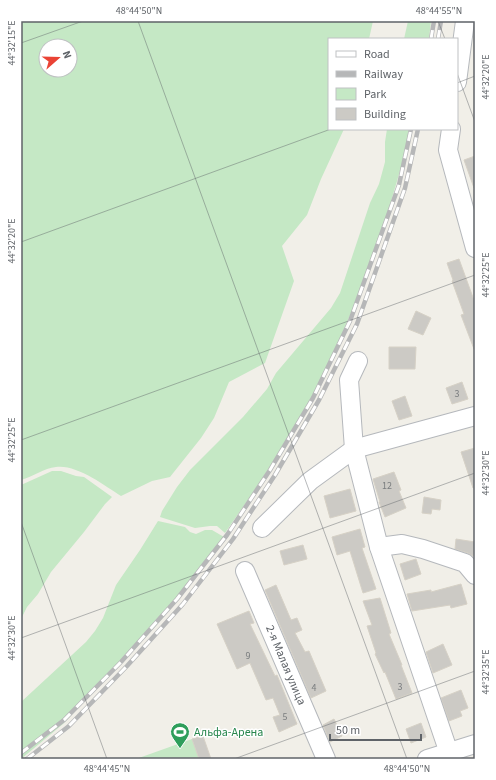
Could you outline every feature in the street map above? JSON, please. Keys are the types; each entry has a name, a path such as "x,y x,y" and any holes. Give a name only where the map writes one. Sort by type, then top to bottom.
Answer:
{"street":[{"path":"458,74 465,21"},
{"path":"451,130 448,150 475,248"},
{"path":"358,361 350,380 354,449 379,547 450,756"},
{"path":"262,528 310,481 354,449 475,416"},
{"path":"379,547 402,544 423,549 465,563 475,575"},
{"name":"2-я Малая улица","path":"245,571 326,759"},
{"path":"427,759 450,756 475,744"}],"green space":[{"path":"21,21 373,21 369,38 328,38 328,130 344,130 321,179 307,215 282,246 294,281 265,363 229,382 214,418 201,438 170,477 152,481 121,496 90,476 81,472 64,467 47,469 21,480"},
{"path":"408,21 431,21 429,38 404,38"},
{"path":"387,130 411,130 386,216 365,278 329,362 294,428 225,533 217,526 195,528 160,517 162,511 177,487 190,470 243,417 267,389 276,373 331,308 340,293 370,203 379,184 385,162"},
{"path":"52,471 61,471 84,477 112,497 51,572 38,594 27,607 21,619 21,485"},
{"path":"158,521 185,527 190,532 196,534 205,530 212,530 224,537 196,577 135,649 63,724 21,759 21,702 86,642 95,631 103,618 116,585"},
{"name":"Альфа-Арена","path":"192,739 199,759 136,759"}],"building":[{"path":"475,156 475,188 474,188 464,160"},
{"path":"459,259 475,303 475,349 461,315 464,314 447,263"},
{"path":"416,311 431,318 423,335 408,329"},
{"path":"389,347 416,347 415,369 389,369"},
{"path":"462,382 468,399 452,404 446,388"},
{"path":"405,396 412,416 399,420 392,401"},
{"path":"475,448 475,488 473,488 461,452"},
{"path":"394,472 401,490 399,491 406,508 385,517 379,502 373,479"},
{"path":"350,489 356,511 330,518 324,496"},
{"path":"424,497 441,500 440,510 432,509 431,514 422,513"},
{"path":"360,529 365,547 362,548 376,589 363,593 350,551 337,555 332,537"},
{"path":"456,539 475,542 473,556 455,549"},
{"path":"303,545 307,559 284,565 280,551"},
{"path":"416,559 421,574 405,580 400,564"},
{"path":"461,584 467,604 451,608 450,605 412,611 407,594 431,590 431,592"},
{"path":"276,585 291,620 297,618 302,630 295,633 305,652 309,651 326,691 311,698 265,590"},
{"path":"380,598 391,633 389,634 412,693 396,699 385,672 384,673 375,654 376,653 367,626 372,625 363,601"},
{"path":"249,611 254,623 250,624 275,676 277,675 297,724 279,732 273,717 280,715 273,698 266,700 250,663 237,669 217,624"},
{"path":"443,644 452,665 433,673 426,652"},
{"path":"461,690 468,708 460,711 462,716 449,721 441,698"},
{"path":"334,719 342,736 330,742 323,725"},
{"path":"421,723 426,737 411,743 406,729"},
{"path":"203,736 211,759 199,759 192,739"}],"railway":[{"path":"431,38 434,21"},
{"path":"438,38 441,21"},
{"path":"21,753 64,720 121,662 177,599 227,535 270,470 313,398 350,321 399,185 411,130"},
{"path":"27,759 69,726 127,666 183,604 233,539 275,475 319,400 357,324 405,188 418,130"}],"place":[{"name":"Альфа-Арена","path":"180,749"}]}
